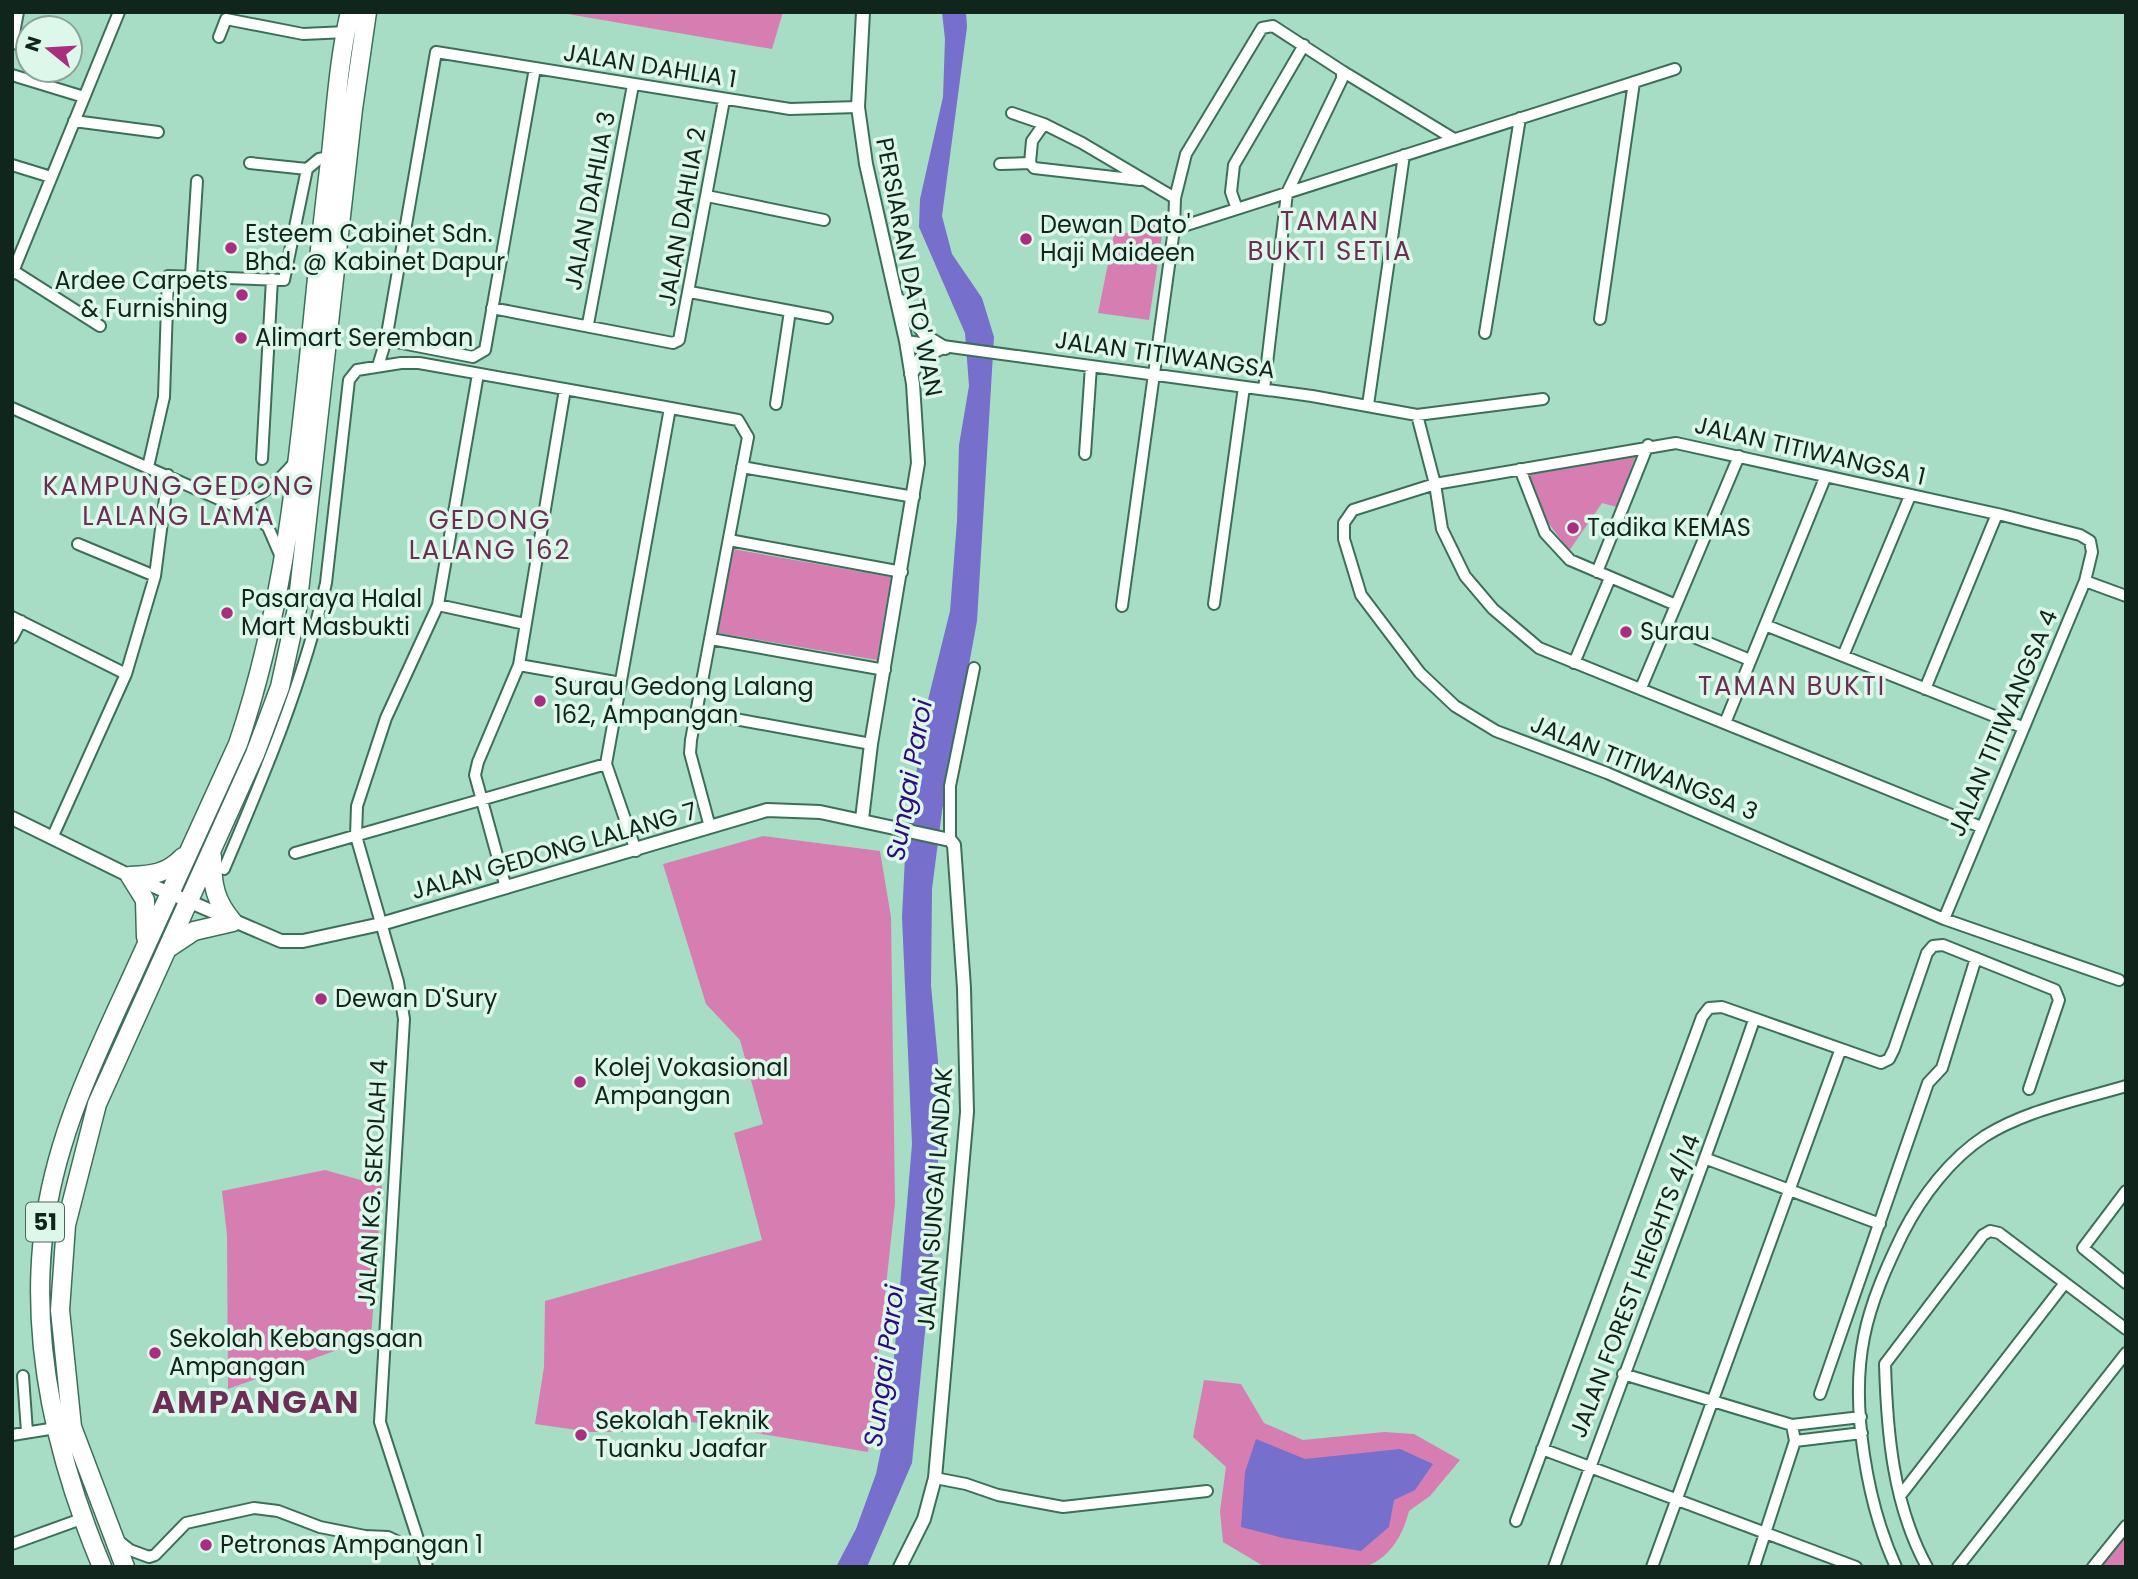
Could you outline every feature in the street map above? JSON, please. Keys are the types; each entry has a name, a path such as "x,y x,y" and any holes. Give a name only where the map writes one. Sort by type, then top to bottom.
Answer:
{"highway":[{"name":"51","path":"125,1567 72,1427 66,1393 60,1310 65,1235 97,1104 256,754 280,687 297,609 367,12"},
{"name":"51","path":"100,1566 65,1468 46,1371 41,1312 46,1216 76,1100 238,744 257,686 283,567 348,19"},
{"path":"335,116 344,107 350,67 359,66"},
{"path":"167,949 194,931 233,922 219,905 212,886 212,850"},
{"path":"145,947 145,900 130,876 154,875 172,869 189,852"}],"street":[{"path":"12,44 18,12"},
{"path":"100,326 13,272 119,12"},
{"name":"PERSIARAN DATO' WAN","path":"862,819 871,744 902,572 918,463 906,341 866,164 858,107 863,12"},
{"path":"219,37 222,22 230,19 303,34 348,19"},
{"path":"1122,606 1174,229 1175,198 1186,154 1262,28 1273,26 1454,139"},
{"path":"1237,209 1231,192 1234,165 1304,46"},
{"name":"JALAN DAHLIA 1","path":"386,340 436,52 790,109 858,107"},
{"path":"378,366 386,340 473,357 485,350 535,68"},
{"path":"1174,229 1675,69"},
{"path":"1264,389 1287,193 1342,79 1342,71"},
{"path":"12,75 84,97"},
{"path":"1600,318 1634,82"},
{"name":"JALAN DAHLIA 3","path":"588,324 633,85"},
{"name":"JALAN DAHLIA 2","path":"588,324 673,343 679,340 724,100"},
{"path":"1012,113 1044,124 1082,143 1140,180 1175,198"},
{"path":"1485,332 1520,118"},
{"path":"74,121 158,132"},
{"path":"1030,163 1032,141 1044,124"},
{"path":"1368,405 1404,155"},
{"path":"262,459 278,279 307,169 319,159 330,157"},
{"path":"250,163 307,169"},
{"path":"1000,164 1030,163 1037,169 1140,180"},
{"path":"12,165 51,177"},
{"path":"191,275 197,181"},
{"path":"707,196 824,220"},
{"path":"148,467 163,397 168,276 278,279"},
{"path":"690,292 827,318"},
{"path":"897,297 927,337 943,348"},
{"path":"492,308 588,324"},
{"path":"776,404 790,311"},
{"name":"JALAN TITIWANGSA","path":"906,341 1264,389 1417,415 1544,399"},
{"path":"911,374 922,357 943,348"},
{"path":"223,869 272,758 319,613 326,583 349,380 357,370 378,366 419,363 738,420 748,437 691,753 710,827"},
{"path":"1085,454 1091,366"},
{"path":"356,836 357,806 386,718 438,605 478,374"},
{"path":"1214,604 1244,387"},
{"path":"506,888 475,775 519,665 565,389"},
{"path":"12,408 237,505 268,527 283,567"},
{"path":"636,851 606,764 670,408"},
{"path":"1417,415 1442,529 1465,576 1493,609 1539,648 1981,827"},
{"name":"JALAN TITIWANGSA 1","path":"1434,484 1648,445 1676,443 1997,514 2080,535 2090,541"},
{"path":"1597,572 1648,445"},
{"path":"1640,688 1739,456"},
{"path":"237,505 253,500 275,485 296,461"},
{"path":"742,467 914,497"},
{"path":"1520,469 1545,533 1570,560 1676,605"},
{"path":"52,838 126,674 155,576 168,475"},
{"path":"1725,723 1825,478"},
{"name":"JALAN TITIWANGSA 3","path":"1434,484 1353,510 1344,523 1344,539 1361,595 1420,673 1455,706 1496,731 1607,773 1944,919 2119,980"},
{"path":"1843,656 1910,496"},
{"path":"1925,689 1997,514"},
{"path":"729,540 902,572"},
{"name":"JALAN TITIWANGSA 4","path":"1944,919 2085,581 2092,552 2090,541"},
{"path":"78,544 155,576"},
{"path":"1574,663 1610,578"},
{"path":"2085,581 2126,596"},
{"path":"438,605 525,624"},
{"path":"297,609 319,613"},
{"path":"12,638 17,619 126,674"},
{"path":"1765,625 2022,727"},
{"path":"1667,626 1750,660"},
{"path":"712,639 885,670"},
{"path":"519,665 621,683"},
{"path":"944,839 950,786 974,668"},
{"path":"697,712 871,744"},
{"path":"295,853 606,764"},
{"name":"JALAN GEDONG LALANG 7","path":"12,818 130,876 233,922 281,941 292,942 381,923 636,851 767,810 784,809 862,819 944,839"},
{"name":"JALAN KG. SEKOLAH 4","path":"356,836 398,982 404,1019 380,1422 427,1567"},
{"name":"JALAN SUNGAI LANDAK","path":"900,1567 923,1519 935,1478 967,1112 961,929 954,845 944,839"},
{"path":"1516,1521 1702,1017 1709,1008 1722,1007 1839,1051 1881,1063 1889,1059 1927,953 1933,946 1943,945 2055,990 2059,1000 2029,1089"},
{"path":"1819,1394 1928,1083 1942,1068 1976,958"},
{"name":"JALAN FOREST HEIGHTS 4/14","path":"1554,1567 1623,1374 1707,1159 1754,1020"},
{"path":"1651,1567 1791,1190 1839,1051"},
{"path":"1896,1567 1878,1521 1862,1433 1860,1364 1868,1317 1895,1248 1923,1199 1951,1165 1983,1138 2012,1121 2126,1086"},
{"path":"1707,1159 1880,1224"},
{"path":"2126,1191 2083,1248 2126,1283"},
{"path":"1927,1567 1917,1548 1900,1496 1887,1434 1885,1364 1983,1235 1990,1231 1999,1233 2126,1328"},
{"path":"1900,1496 2065,1283"},
{"path":"1958,1567 2126,1353"},
{"path":"1860,1364 1885,1364"},
{"path":"1623,1374 1792,1425 1861,1417"},
{"path":"23,1376 27,1432"},
{"path":"1754,1567 1795,1441 1792,1425"},
{"path":"12,1435 56,1428"},
{"path":"1795,1441 1862,1433"},
{"path":"1542,1449 1590,1464 1853,1566"},
{"path":"935,1478 966,1484 998,1495 1063,1507 1207,1491"},
{"path":"150,1560 186,1523 254,1508 278,1511 320,1527 365,1536 388,1537 409,1547 420,1547"},
{"path":"12,1544 84,1518"},
{"path":"2093,1567 2126,1525"},
{"path":"108,1528 120,1544 159,1567"}],"shaded area":[{"path":"556,12 783,12 772,49"},
{"path":"942,12 966,12 967,27 942,216 952,254 982,298 994,337 977,621 942,811 932,889 931,985 938,1061 938,1201 912,1463 867,1567 836,1567 856,1529 876,1474 890,1406 912,1144 902,917 905,857 924,716 950,611 957,521 959,445 969,386 965,333 919,227 920,199 943,97 945,39"},
{"path":"1164,222 1149,320 1098,313 1114,234 1137,232 1149,223"},
{"path":"1637,452 1617,507 1602,503 1569,551 1547,521 1528,473"},
{"path":"733,549 891,577 877,660 718,633"},
{"path":"763,836 880,851 891,917 895,1203 868,1452 662,1417 631,1432 591,1432 535,1424 544,1367 545,1301 762,1240 734,1133 763,1124 740,1040 706,1004 663,864"},
{"path":"325,1170 382,1186 371,1338 228,1389 227,1235 222,1191"},
{"path":"1204,1380 1241,1384 1264,1423 1303,1440 1384,1432 1414,1434 1460,1460 1430,1496 1409,1511 1394,1545 1374,1563 1365,1567 1265,1567 1223,1542 1220,1511 1226,1467 1193,1437"},
{"path":"1256,1439 1305,1459 1400,1449 1433,1464 1415,1490 1394,1500 1389,1527 1361,1551 1283,1538 1241,1527 1245,1472"},
{"path":"2126,1526 2126,1567 2095,1567"}],"place":[{"name":"Dewan Dato' Haji Maideen","path":"1026,239"},
{"name":"Esteem Cabinet Sdn. Bhd. @ Kabinet Dapur","path":"231,248"},
{"name":"Ardee Carpets & Furnishing","path":"242,295"},
{"name":"Alimart Seremban","path":"241,338"},
{"name":"Tadika KEMAS","path":"1573,528"},
{"name":"Pasaraya Halal Mart Masbukti","path":"227,613"},
{"name":"Surau","path":"1626,632"},
{"name":"Surau Gedong Lalang 162, Ampangan","path":"540,701"},
{"name":"Dewan D'Sury","path":"321,999"},
{"name":"Kolej Vokasional Ampangan","path":"580,1082"},
{"name":"Sekolah Kebangsaan Ampangan","path":"155,1353"},
{"name":"Sekolah Teknik Tuanku Jaafar","path":"581,1435"},
{"name":"Petronas Ampangan 1","path":"206,1545"}],"district":[{"name":"TAMAN BUKTI SETIA","path":"1330,236"},
{"name":"KAMPUNG GEDONG LALANG LAMA","path":"179,501"},
{"name":"GEDONG LALANG 162","path":"490,535"},
{"name":"TAMAN BUKTI","path":"1792,686"},
{"name":"AMPANGAN","path":"256,1402"}],"water label":[{"name":"Sungai Paroi","path":"909,780"},
{"name":"Sungai Paroi","path":"884,1366"}]}
